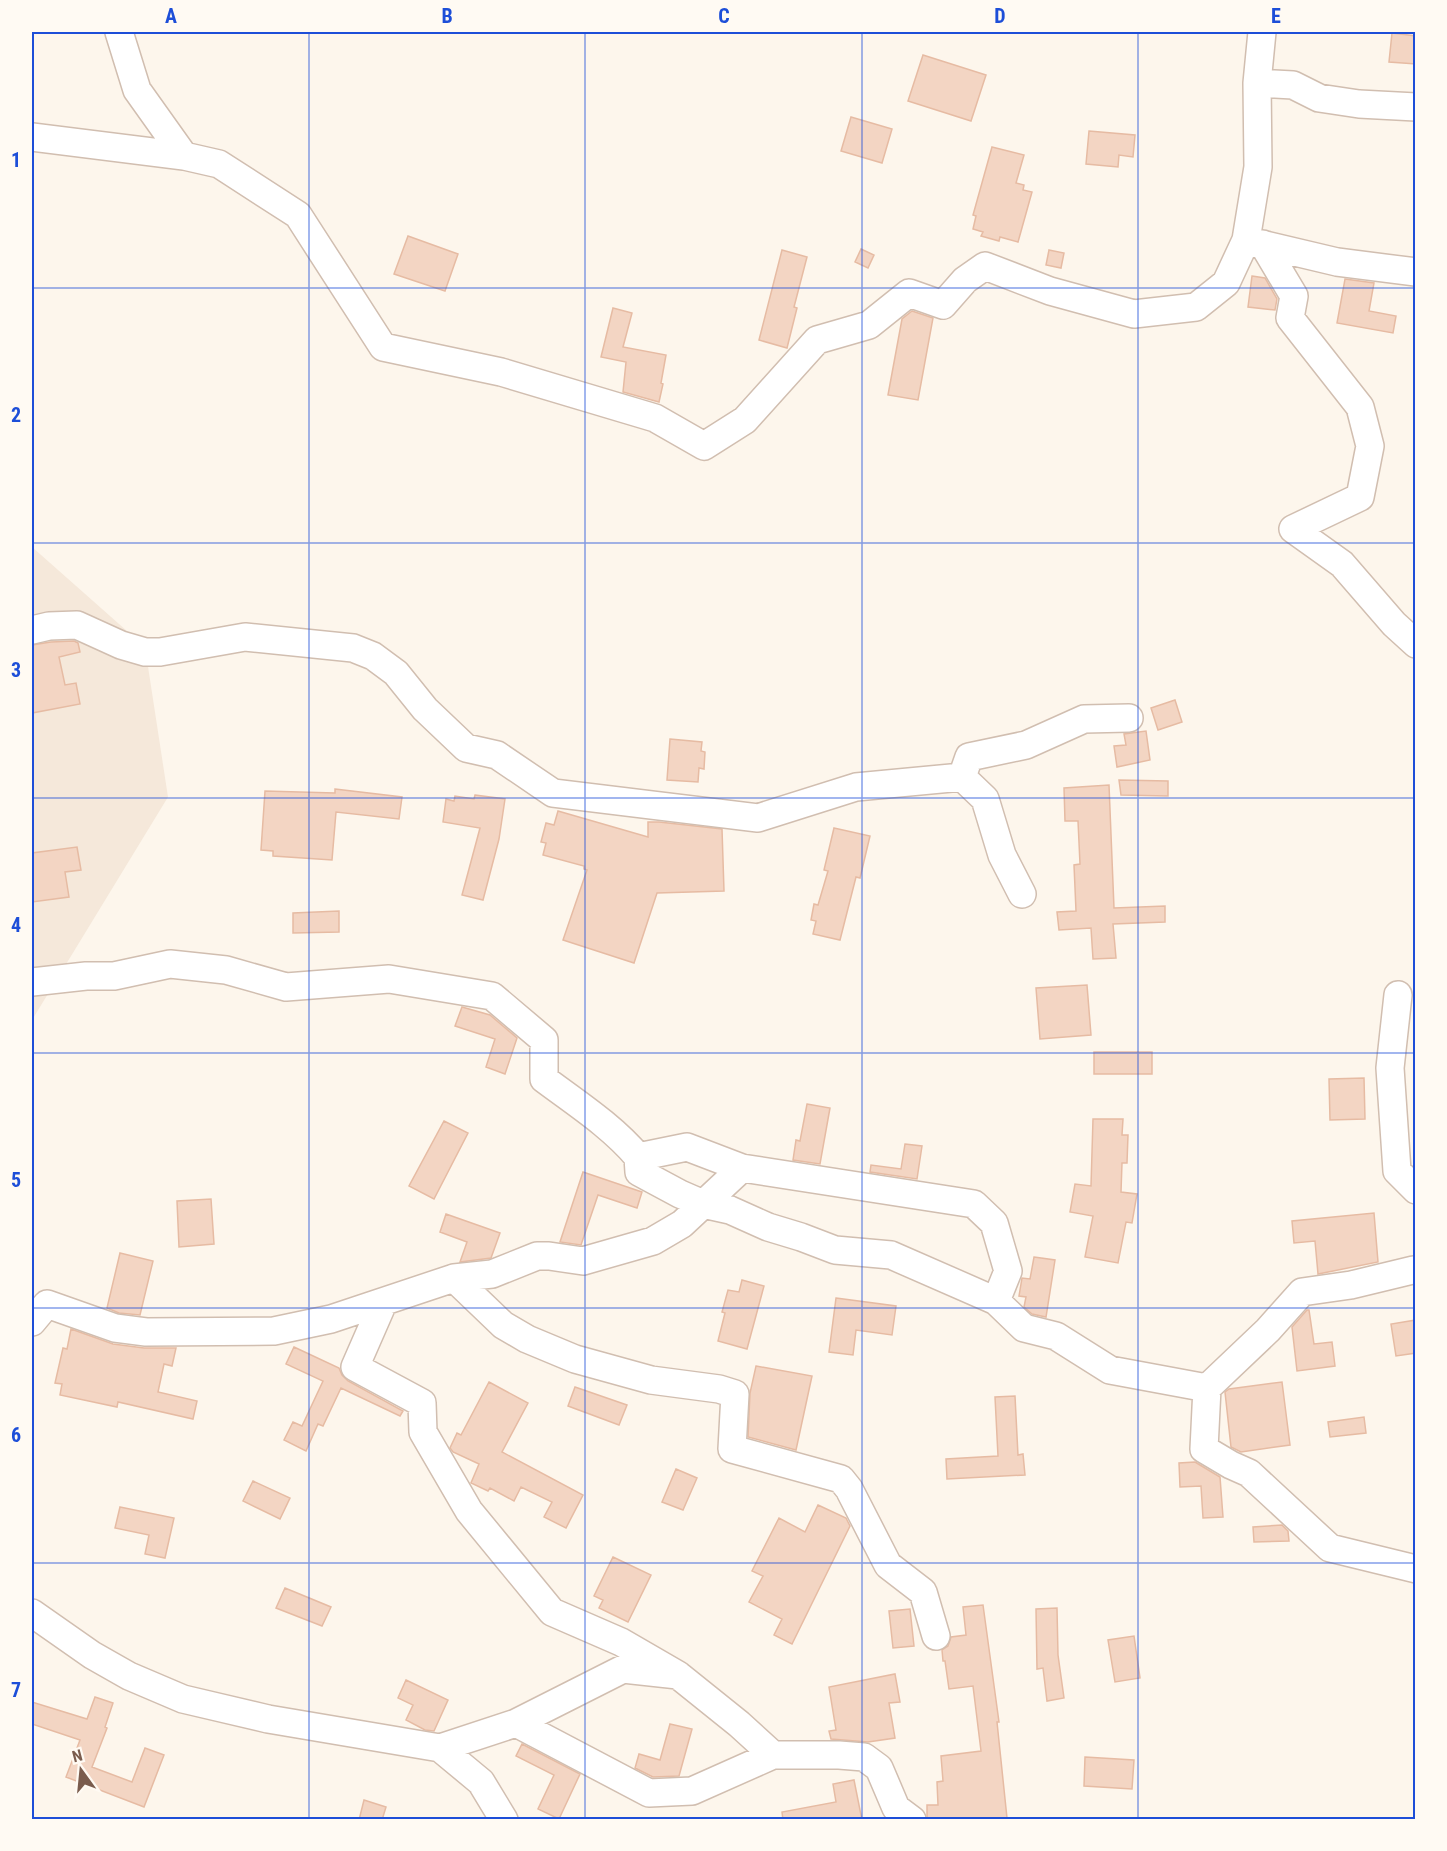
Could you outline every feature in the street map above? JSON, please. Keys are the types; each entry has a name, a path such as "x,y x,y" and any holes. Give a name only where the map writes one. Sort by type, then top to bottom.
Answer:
{"street":[{"path":"119,32 137,90 184,156"},
{"path":"32,137 184,156 219,164 297,215 383,347 501,372 655,418 704,446 745,420 817,340 869,325 909,293 943,304 965,280 985,266 1050,291 1134,314 1196,307 1226,282 1254,242 1258,167 1257,83 1262,32"},
{"path":"1257,83 1293,85 1319,98 1359,104 1416,107"},
{"path":"1254,242 1337,262 1416,272"},
{"path":"1254,242 1294,296 1290,318 1360,407 1371,446 1360,497 1293,529 1342,564 1394,624 1416,644"},
{"path":"32,630 48,626 77,626 121,645 145,652 160,652 245,637 353,648 373,656 396,673 425,709 466,748 497,755 554,793 758,818 856,787 962,777 985,799 1002,855 1022,894"},
{"path":"962,777 969,757 1026,746 1084,719 1129,718"},
{"path":"32,982 86,976 114,976 170,964 226,970 286,987 389,979 492,996 544,1040 543,1079 627,1144 638,1157 639,1172 703,1204 730,1210 768,1227 835,1250 891,1255 996,1301 1024,1328 1056,1336 1110,1370 1207,1388"},
{"path":"1398,995 1390,1068 1397,1171 1416,1190"},
{"path":"638,1157 687,1148 742,1168 974,1204 994,1223 1008,1271 996,1301"},
{"path":"32,1322 47,1304 115,1328 146,1332 274,1330 331,1319 454,1278 492,1274 537,1256 583,1261 653,1241 682,1224 742,1168"},
{"path":"1413,1270 1351,1285 1302,1292 1268,1330 1207,1388 1204,1449 1231,1466 1248,1473 1330,1548 1416,1569"},
{"path":"454,1278 503,1325 527,1339 575,1359 651,1380 719,1389 735,1394 732,1449 842,1479 888,1565 923,1592 936,1636"},
{"path":"383,1303 355,1367 422,1403 423,1432 469,1511 552,1611 621,1642 678,1675 739,1724 773,1755"},
{"path":"32,1613 92,1655 129,1676 183,1699 268,1719 440,1748 516,1724 623,1669 678,1675"},
{"path":"516,1724 649,1793 692,1791 773,1755 864,1757 879,1768 896,1808 912,1820"},
{"path":"440,1748 482,1782 504,1820"}],"shaded area":[{"path":"32,547 145,647 168,797 32,1020"}],"building":[{"path":"1392,33 1416,36 1416,64 1389,62"},
{"path":"923,55 986,75 971,121 908,101"},
{"path":"851,117 892,129 882,163 841,151"},
{"path":"1089,131 1135,135 1133,157 1119,155 1118,167 1086,164"},
{"path":"992,147 1024,155 1016,183 1024,185 1023,190 1032,192 1018,242 1000,237 999,241 981,236 983,232 973,229 976,216 973,215"},
{"path":"408,236 458,254 445,291 394,274"},
{"path":"861,249 874,255 868,268 855,262"},
{"path":"782,250 807,257 794,307 797,308 787,348 759,340"},
{"path":"1049,250 1064,253 1061,268 1046,265"},
{"path":"1252,276 1265,278 1277,299 1275,310 1248,307"},
{"path":"1345,279 1374,283 1369,311 1396,316 1393,333 1337,323"},
{"path":"613,308 632,313 623,347 666,355 659,402 623,392 626,362 601,357"},
{"path":"912,311 933,318 918,400 888,395 902,319"},
{"path":"74,641 78,643 80,652 59,657 65,685 76,683 80,704 32,713 32,645"},
{"path":"1175,700 1182,722 1158,730 1151,708"},
{"path":"1146,731 1150,760 1117,767 1114,746 1126,745 1124,734"},
{"path":"670,739 702,742 701,751 705,752 704,769 699,768 698,782 667,780"},
{"path":"1119,780 1168,781 1168,796 1121,795"},
{"path":"1109,785 1114,908 1165,906 1165,922 1113,924 1116,958 1093,959 1091,928 1059,930 1057,912 1076,911 1074,865 1080,864 1078,821 1065,821 1064,788"},
{"path":"335,789 402,797 399,819 336,812 332,860 273,856 273,851 261,850 265,791 335,793"},
{"path":"475,795 505,799 499,839 483,900 462,895 480,828 443,822 446,799 454,801 455,796 474,799"},
{"path":"558,811 648,837 648,822 722,829 724,891 657,893 634,963 563,940 587,870 584,866 543,855 546,843 541,842 546,823 554,825"},
{"path":"834,828 870,836 860,878 856,877 840,940 813,934 816,921 811,920 814,904 818,905 828,871 824,870"},
{"path":"77,847 81,870 65,872 69,897 32,902 32,853"},
{"path":"339,911 339,932 293,933 293,913"},
{"path":"1087,985 1091,1035 1040,1039 1036,988"},
{"path":"462,1007 490,1015 517,1038 505,1074 486,1067 495,1039 455,1026"},
{"path":"1094,1052 1152,1052 1152,1074 1094,1074"},
{"path":"1364,1078 1365,1119 1330,1120 1329,1079"},
{"path":"807,1104 830,1108 820,1164 793,1160 796,1140 800,1141"},
{"path":"1093,1119 1123,1119 1122,1135 1128,1135 1127,1163 1122,1163 1121,1192 1137,1194 1132,1223 1126,1222 1118,1263 1085,1257 1093,1216 1070,1212 1075,1184 1091,1186"},
{"path":"444,1121 468,1133 434,1199 409,1186"},
{"path":"905,1144 922,1146 917,1179 870,1172 871,1165 901,1169"},
{"path":"583,1172 642,1192 637,1208 598,1195 581,1245 560,1242"},
{"path":"211,1199 214,1244 179,1247 177,1201"},
{"path":"1374,1213 1378,1262 1318,1274 1315,1241 1294,1243 1292,1221"},
{"path":"446,1214 500,1233 491,1258 460,1262 467,1242 440,1232"},
{"path":"120,1253 153,1261 140,1315 119,1313 107,1308"},
{"path":"1034,1257 1055,1260 1046,1317 1032,1314 1024,1307 1026,1297 1019,1296 1022,1278 1030,1279"},
{"path":"742,1280 764,1286 747,1349 718,1341 728,1290 739,1292"},
{"path":"836,1298 896,1306 892,1335 856,1330 853,1355 829,1352"},
{"path":"1309,1310 1314,1344 1332,1342 1335,1366 1297,1371 1292,1327"},
{"path":"1416,1320 1416,1353 1396,1356 1391,1324"},
{"path":"71,1329 113,1344 144,1348 176,1348 172,1366 164,1364 158,1392 197,1401 193,1419 118,1402 117,1407 60,1395 62,1384 55,1383 63,1348 67,1349"},
{"path":"294,1347 339,1368 348,1381 403,1411 400,1416 341,1388 323,1426 318,1424 306,1451 284,1440 293,1422 302,1426 323,1381 286,1364"},
{"path":"756,1366 812,1376 796,1450 748,1437 750,1393"},
{"path":"489,1382 528,1403 502,1452 583,1495 566,1528 544,1517 552,1502 521,1487 514,1501 490,1488 488,1491 471,1483 479,1464 453,1452 450,1448 457,1433 461,1435"},
{"path":"1282,1382 1290,1445 1241,1452 1231,1447 1225,1392 1229,1389"},
{"path":"575,1387 627,1405 619,1425 568,1406"},
{"path":"1015,1396 1018,1455 1023,1454 1025,1475 947,1479 946,1459 998,1456 995,1397"},
{"path":"1364,1417 1366,1433 1330,1437 1328,1422"},
{"path":"1195,1462 1220,1477 1223,1517 1203,1518 1201,1486 1180,1487 1179,1463"},
{"path":"676,1469 697,1478 683,1510 662,1502"},
{"path":"253,1481 290,1498 280,1519 243,1501"},
{"path":"818,1505 846,1518 850,1526 792,1644 774,1635 782,1619 749,1602 763,1576 752,1571 779,1518 805,1532"},
{"path":"120,1507 174,1518 165,1558 145,1554 149,1535 115,1528"},
{"path":"1282,1525 1288,1531 1289,1541 1254,1542 1253,1527"},
{"path":"613,1557 651,1575 628,1622 599,1608 603,1600 594,1596"},
{"path":"285,1588 331,1607 322,1626 276,1608"},
{"path":"983,1605 999,1722 997,1722 1007,1818 927,1820 927,1805 938,1805 937,1782 943,1781 941,1756 981,1751 973,1686 949,1689 942,1650 948,1646 951,1637 966,1635 963,1607"},
{"path":"1057,1608 1058,1655 1064,1698 1047,1701 1043,1668 1037,1669 1036,1609"},
{"path":"910,1609 914,1646 893,1648 889,1611"},
{"path":"1134,1636 1140,1678 1115,1682 1108,1640"},
{"path":"895,1674 900,1702 889,1703 895,1738 868,1742 831,1739 829,1731 836,1730 829,1687"},
{"path":"406,1680 448,1700 434,1731 425,1730 406,1720 413,1705 398,1698"},
{"path":"95,1697 113,1703 105,1727 107,1728 92,1767 132,1782 145,1748 164,1755 144,1807 66,1777 80,1740 32,1724 32,1702 87,1719"},
{"path":"670,1724 692,1729 679,1776 653,1777 635,1768 639,1754 660,1760"},
{"path":"522,1744 580,1774 559,1819 538,1809 554,1775 516,1756"},
{"path":"1085,1757 1134,1760 1132,1789 1084,1786"},
{"path":"854,1780 862,1820 783,1820 782,1812 836,1802 833,1784"},
{"path":"364,1800 386,1807 382,1820 359,1820"}]}
